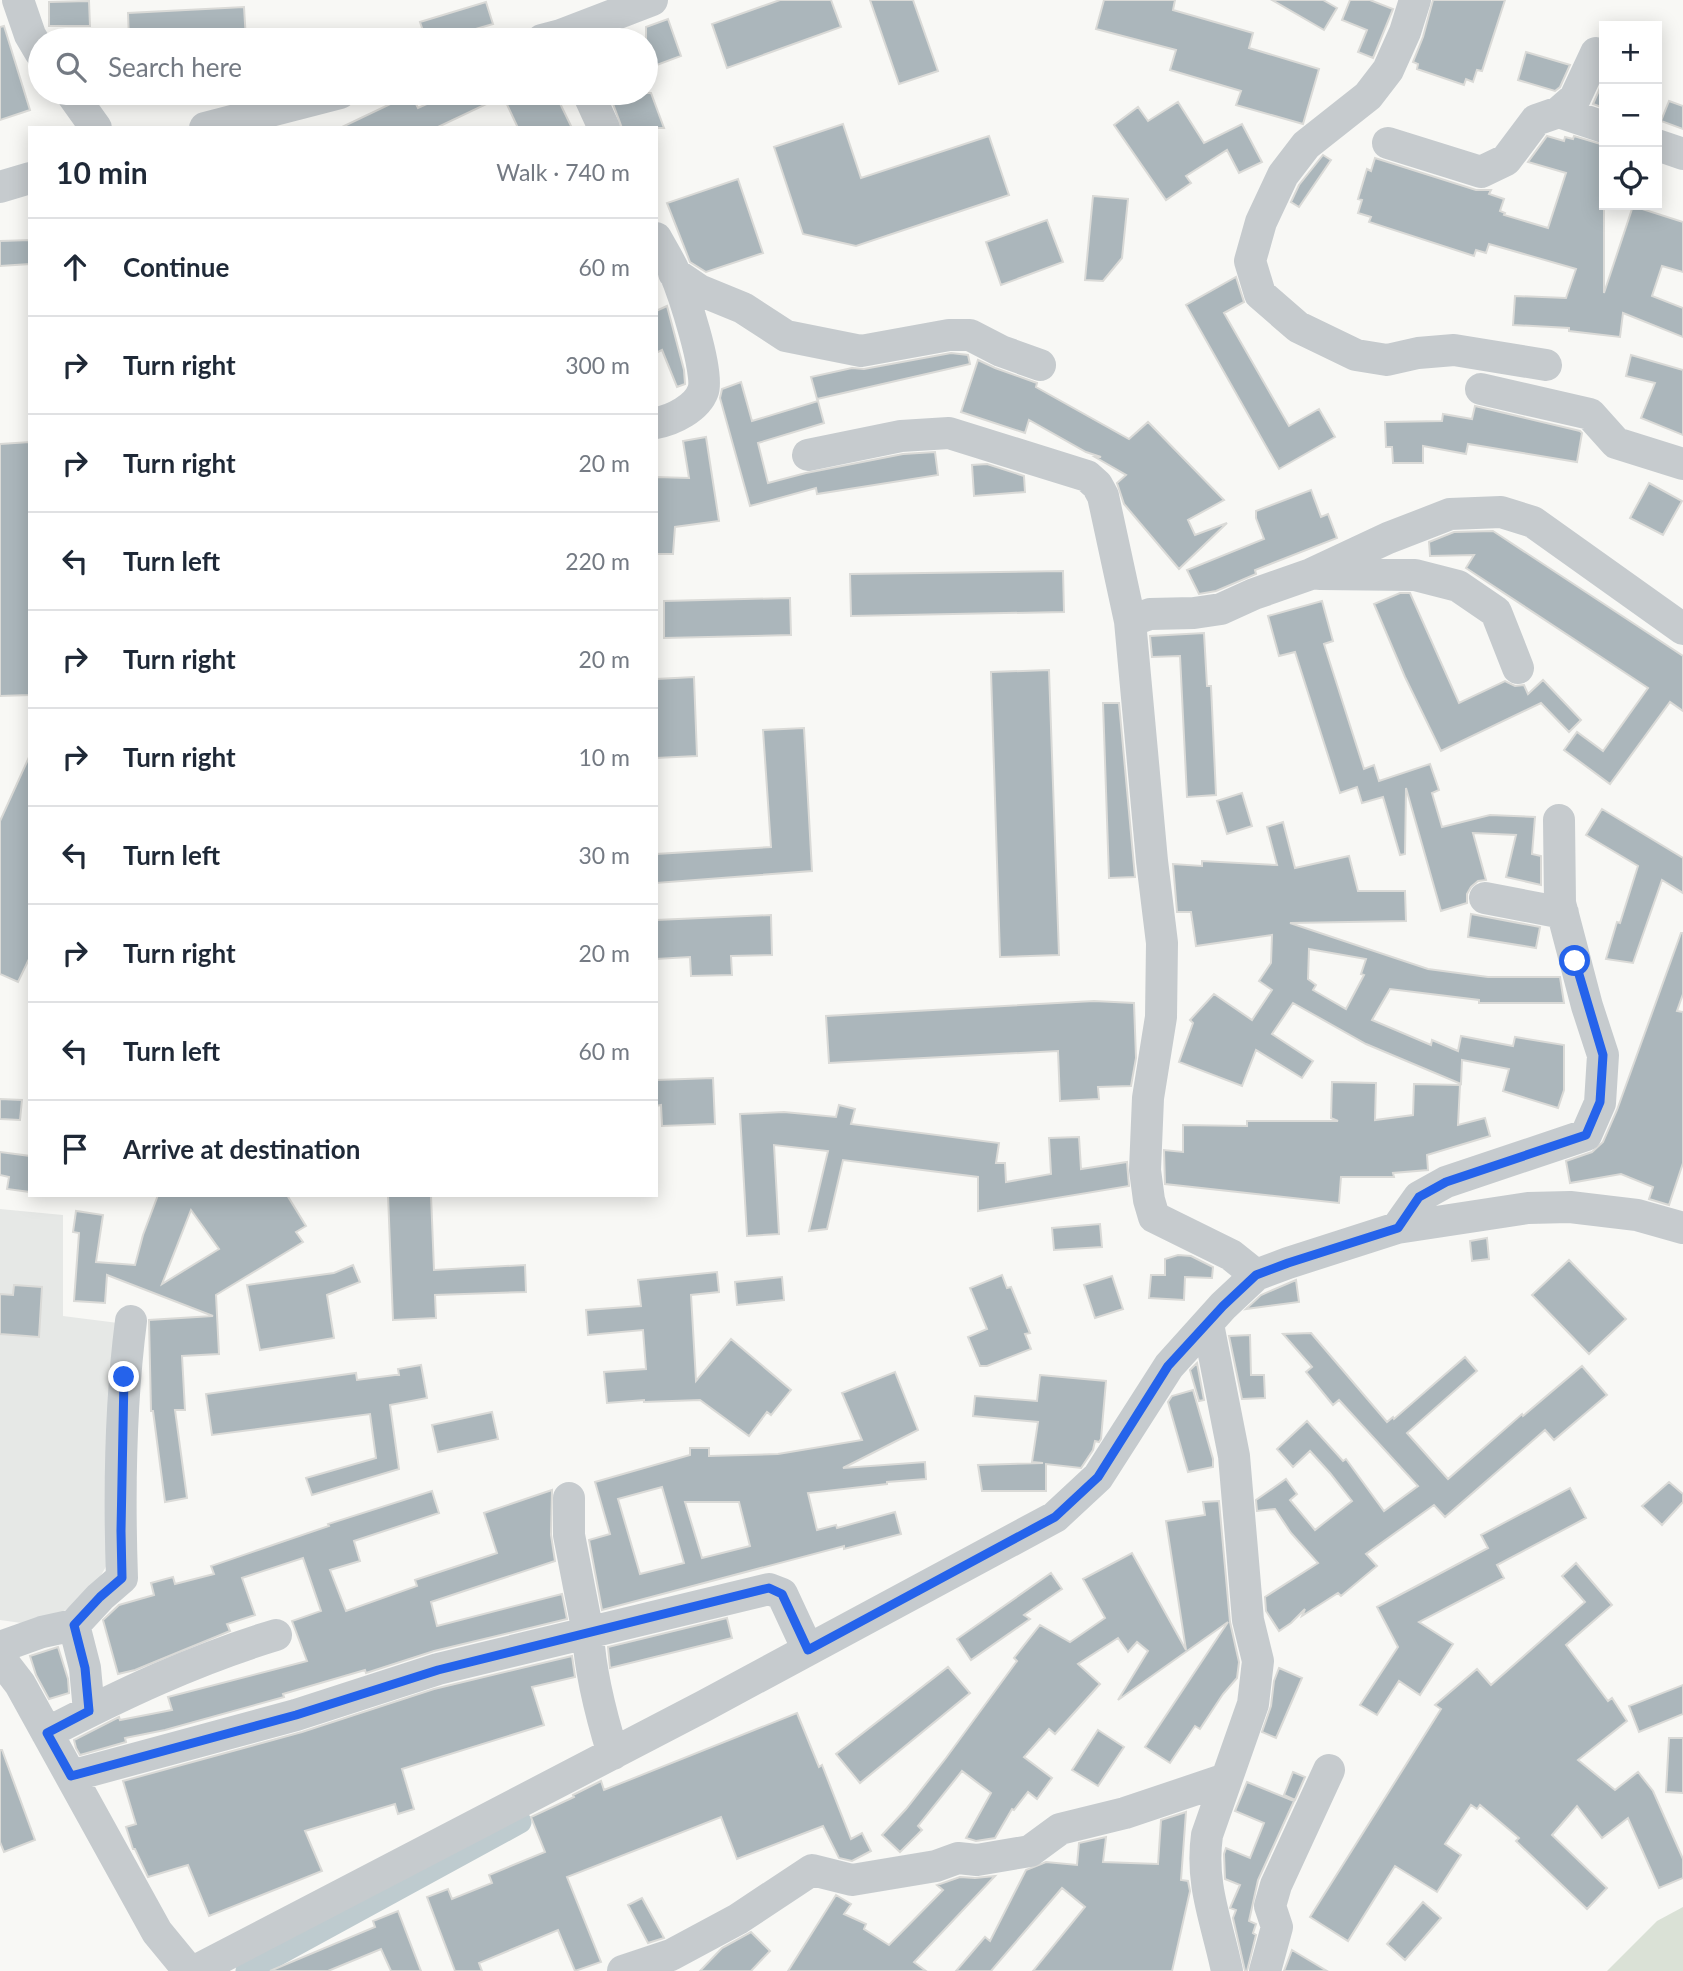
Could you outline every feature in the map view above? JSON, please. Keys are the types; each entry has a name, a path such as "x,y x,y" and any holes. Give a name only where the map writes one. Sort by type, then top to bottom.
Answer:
{"street":[{"path":"18,0 28,29"},
{"path":"583,28 652,0"},
{"path":"1415,0 1405,32 1388,70 1368,96 1306,145 1283,175 1261,222 1250,261 1260,294 1298,327 1356,355 1387,360 1418,353 1454,350 1546,365"},
{"path":"1388,143 1481,173 1506,160 1536,120 1559,112 1575,98 1596,53"},
{"path":"80,105 95,126"},
{"path":"213,126 294,105"},
{"path":"593,105 603,126"},
{"path":"1559,112 1599,125"},
{"path":"1662,147 1683,154"},
{"path":"0,187 28,179"},
{"path":"658,242 674,273 704,371 704,389 696,404 665,422 658,423"},
{"path":"674,273 699,290 743,308 786,336 861,352 949,335 970,335 1001,352 1040,365"},
{"path":"1481,389 1590,414 1616,443 1683,464"},
{"path":"808,455 901,436 949,433 1087,476 1097,485 1103,496 1130,621 1162,943 1161,1017 1148,1098 1145,1170 1149,1200 1154,1217 1231,1255 1256,1275"},
{"path":"1130,621 1150,614 1222,609 1450,514 1501,512 1533,522 1683,629"},
{"path":"1311,574 1415,575 1458,586 1496,612 1518,668"},
{"path":"1398,1228 1419,1197 1446,1182 1586,1135 1600,1102 1603,1055 1560,903 1559,820"},
{"path":"1485,898 1563,913"},
{"path":"195,1971 612,1754 1055,1517 1098,1477 1168,1366 1223,1306 1256,1275 1398,1228 1528,1208 1570,1208 1637,1215 1683,1228"},
{"path":"0,1647 42,1632 74,1625 122,1578 124,1377 131,1321"},
{"path":"1208,1324 1234,1455 1248,1620 1258,1661 1253,1704 1207,1835 1204,1853 1206,1885 1227,1971"},
{"path":"569,1498 569,1535 588,1633 588,1648 612,1754"},
{"path":"71,1776 296,1715 438,1670 769,1588 782,1594 808,1650"},
{"path":"74,1625 85,1668 89,1711"},
{"path":"47,1733 89,1711 229,1649 276,1635"},
{"path":"0,1658 20,1684 157,1931 189,1971"},
{"path":"1265,1971 1277,1927 1270,1906 1276,1885 1329,1770"},
{"path":"623,1971 671,1955 738,1919 812,1870 852,1881 936,1866 958,1858 977,1860 1030,1851 1060,1829 1125,1813 1226,1779"}],"shaded area":[{"path":"0,1209 63,1215 63,1316 118,1323 108,1563 92,1591 43,1626 0,1620"},
{"path":"1683,1907 1683,1971 1607,1971 1657,1921"}],"building":[{"path":"780,0 831,0 841,27 727,68 712,24"},
{"path":"870,0 913,0 938,71 899,84"},
{"path":"1104,0 1175,0 1173,10 1253,33 1249,48 1319,69 1303,124 1236,105 1241,91 1170,70 1176,50 1096,29"},
{"path":"1272,0 1323,0 1337,8 1324,30"},
{"path":"1350,0 1370,0 1393,9 1373,58 1358,52 1367,30 1342,20"},
{"path":"1433,0 1505,0 1482,71 1477,70 1473,82 1466,79 1464,85 1417,69 1418,64 1413,62"},
{"path":"89,1 90,26 49,26 49,2"},
{"path":"486,2 493,24 479,28 422,28 420,22"},
{"path":"244,7 245,28 129,28 128,13"},
{"path":"668,19 681,56 658,65 658,28 646,27"},
{"path":"4,26 30,110 0,120 0,27"},
{"path":"1526,52 1570,65 1560,87 1555,91 1518,80"},
{"path":"1599,90 1599,106 1593,104"},
{"path":"1669,101 1683,106 1683,129 1662,121"},
{"path":"1178,102 1204,143 1242,124 1262,162 1239,173 1227,150 1186,176 1191,183 1166,200 1114,125 1138,107 1148,121"},
{"path":"388,105 416,105 418,108 425,105 484,105 440,126 344,126"},
{"path":"507,105 561,105 571,126 517,126"},
{"path":"613,105 655,105 664,128 658,126 621,126"},
{"path":"843,124 861,178 989,136 1009,195 856,246 803,234 774,147"},
{"path":"1547,136 1564,141 1565,137 1573,139 1574,136 1599,144 1599,210 1604,210 1604,293 1632,210 1646,210 1683,222 1683,272 1662,266 1652,296 1683,308 1683,337 1623,313 1620,337 1569,331 1569,328 1513,325 1515,296 1566,298 1576,269 1489,244 1486,253 1476,250 1474,256 1369,222 1371,217 1358,213 1362,200 1358,199 1367,169 1371,171 1375,158 1476,190 1491,190 1489,194 1504,199 1500,211 1505,213 1504,215 1548,228 1566,173 1528,162"},
{"path":"1323,155 1331,160 1299,207 1291,202 1299,185"},
{"path":"738,179 763,253 706,272 690,262 667,203"},
{"path":"1093,196 1128,199 1122,258 1103,281 1085,280"},
{"path":"1047,220 1063,262 1001,285 986,242"},
{"path":"28,240 28,264 0,266 0,241"},
{"path":"1236,277 1244,302 1224,313 1289,426 1319,409 1335,437 1279,469 1186,305"},
{"path":"667,306 684,370 685,384 677,387 662,350 658,352 658,310"},
{"path":"951,353 968,355 970,364 817,399 811,377 852,368 864,369"},
{"path":"1631,355 1683,370 1683,435 1641,418 1655,383 1626,376"},
{"path":"978,360 1037,383 1036,387 1129,439 1148,422 1224,500 1188,520 1195,535 1227,523 1179,569 1124,504 1117,483 1126,475 1095,457 1101,457 1086,452 1029,420 1025,433 961,412"},
{"path":"741,382 752,421 818,401 824,423 758,443 768,483 903,454 935,452 938,475 817,494 816,488 750,506 720,398 722,389"},
{"path":"1475,406 1580,431 1582,433 1577,462 1468,444 1466,454 1423,446 1423,463 1393,463 1392,447 1386,447 1385,422 1442,421 1443,414 1472,419"},
{"path":"706,437 719,521 675,527 673,554 658,554 658,477 689,478 683,441"},
{"path":"28,442 28,695 0,696 0,444"},
{"path":"987,464 1024,476 1025,492 974,496 972,465"},
{"path":"1649,483 1682,501 1663,535 1630,518"},
{"path":"1311,490 1321,517 1328,514 1337,538 1255,570 1256,574 1216,591 1199,594 1187,570 1264,539 1256,511"},
{"path":"1493,531 1683,656 1683,711 1670,702 1610,784 1564,750 1577,732 1603,751 1648,688 1466,568 1474,555 1430,556 1429,542 1454,532"},
{"path":"1063,571 1064,612 851,616 850,574"},
{"path":"1400,593 1410,593 1459,703 1505,681 1515,686 1524,685 1528,694 1543,680 1581,720 1569,732 1541,703 1441,751 1374,604"},
{"path":"790,598 791,635 664,638 664,601"},
{"path":"1322,601 1333,641 1324,644 1364,769 1374,765 1379,781 1430,764 1439,790 1432,793 1442,827 1490,815 1535,817 1532,854 1541,856 1541,885 1506,877 1516,835 1473,833 1486,880 1478,881 1471,887 1467,894 1467,903 1441,911 1406,788 1405,854 1400,855 1383,797 1362,803 1357,787 1340,793 1295,652 1279,656 1268,616"},
{"path":"1204,633 1207,686 1211,686 1216,795 1187,797 1180,656 1152,657 1150,636"},
{"path":"1049,670 1059,955 1000,957 991,672"},
{"path":"694,677 697,756 658,758 658,679"},
{"path":"1103,703 1119,703 1135,877 1109,878"},
{"path":"804,728 812,871 658,883 658,854 771,847 763,730"},
{"path":"28,759 28,961 18,982 0,974 0,821"},
{"path":"1242,793 1252,826 1227,834 1217,801"},
{"path":"1602,809 1683,858 1683,893 1662,880 1633,963 1606,959 1638,866 1586,835"},
{"path":"1283,822 1295,868 1349,856 1358,891 1405,891 1406,921 1290,923 1428,969 1488,977 1560,977 1564,1003 1479,1003 1479,1000 1390,989 1372,1020 1431,1045 1432,1040 1458,1051 1461,1036 1513,1046 1515,1037 1564,1045 1564,1090 1558,1108 1503,1091 1509,1069 1462,1060 1461,1084 1366,1044 1293,1003 1272,1034 1313,1061 1302,1078 1256,1050 1242,1086 1179,1062 1193,1023 1190,1020 1214,994 1252,1020 1272,990 1259,981 1271,963 1272,935 1196,946 1191,912 1177,912 1173,864 1202,866 1202,861 1277,865 1267,827","holes":["1309,949 1366,959 1361,974 1364,975 1346,1009 1313,990 1316,985 1308,979"]},
{"path":"1471,914 1540,927 1536,948 1468,937"},
{"path":"771,915 772,955 731,956 732,975 691,976 690,957 658,959 658,920"},
{"path":"1681,933 1683,994 1677,1011 1683,1012 1683,1163 1669,1205 1649,1199 1653,1187 1621,1174 1570,1183 1566,1161 1592,1152 1603,1142"},
{"path":"1094,1001 1134,1003 1136,1058 1131,1086 1098,1087 1099,1099 1060,1101 1058,1051 829,1063 826,1016"},
{"path":"713,1078 715,1124 662,1126 661,1105 658,1106 658,1080"},
{"path":"1332,1082 1376,1083 1375,1120 1413,1115 1414,1084 1460,1085 1458,1125 1485,1118 1490,1136 1427,1155 1428,1170 1393,1173 1394,1177 1341,1177 1339,1203 1165,1184 1164,1150 1183,1152 1183,1125 1247,1126 1247,1121 1338,1121 1331,1118"},
{"path":"0,1099 22,1100 20,1120 0,1119"},
{"path":"839,1105 855,1109 851,1124 999,1143 996,1163 1005,1163 1006,1182 1051,1174 1049,1138 1079,1137 1081,1169 1127,1162 1129,1186 978,1211 978,1177 843,1160 827,1229 809,1231 828,1151 774,1145 779,1234 747,1236 740,1114 784,1112 836,1117"},
{"path":"0,1152 28,1156 28,1192 7,1189 9,1177 0,1175"},
{"path":"157,1197 288,1197 306,1226 296,1232 303,1242 216,1295 219,1354 182,1356 185,1410 175,1410 187,1498 165,1502 151,1411 149,1320 213,1316 107,1275 105,1303 74,1301 79,1233 73,1232 76,1211 103,1215 96,1262 135,1265","holes":["191,1210 219,1249 162,1284"]},
{"path":"388,1197 431,1197 434,1270 525,1265 526,1292 435,1295 436,1318 393,1320"},
{"path":"1100,1224 1102,1247 1054,1250 1052,1228"},
{"path":"1487,1238 1489,1259 1472,1261 1470,1241"},
{"path":"1178,1255 1191,1256 1213,1267 1212,1278 1185,1277 1184,1300 1149,1298 1151,1275 1165,1275 1165,1259"},
{"path":"1569,1260 1626,1319 1589,1354 1532,1295"},
{"path":"353,1265 360,1282 327,1295 334,1338 260,1350 247,1285 334,1273"},
{"path":"717,1272 719,1292 691,1295 696,1381 731,1339 791,1390 771,1415 767,1412 749,1436 700,1400 607,1403 604,1372 646,1369 643,1330 588,1335 586,1310 641,1306 638,1280"},
{"path":"1002,1275 1007,1288 1011,1287 1030,1333 1025,1334 1031,1349 987,1366 980,1366 968,1337 987,1329 970,1288"},
{"path":"1112,1276 1123,1309 1095,1318 1084,1285"},
{"path":"782,1277 784,1300 737,1305 735,1282"},
{"path":"1296,1280 1299,1302 1246,1309 1261,1295"},
{"path":"14,1285 42,1287 39,1337 0,1334 0,1294 13,1295"},
{"path":"1311,1333 1387,1422 1393,1417 1394,1419 1465,1357 1477,1371 1407,1433 1448,1479 1582,1366 1607,1395 1554,1440 1545,1430 1445,1517 1434,1505 1366,1554 1377,1566 1341,1596 1338,1593 1302,1616 1305,1609 1279,1631 1266,1611 1265,1597 1318,1563 1291,1533 1275,1509 1257,1511 1256,1500 1286,1479 1297,1494 1290,1500 1315,1530 1352,1501 1310,1451 1293,1467 1277,1449 1307,1421 1343,1461 1346,1459 1384,1511 1418,1486 1339,1400 1333,1405 1306,1372 1312,1367 1283,1334"},
{"path":"1250,1335 1251,1375 1264,1375 1265,1398 1242,1399 1229,1336"},
{"path":"1197,1363 1204,1400 1199,1401 1190,1370"},
{"path":"421,1365 427,1398 390,1405 399,1469 312,1495 306,1478 376,1458 370,1414 212,1435 206,1394 356,1373 357,1380 399,1375 398,1369"},
{"path":"895,1372 918,1430 843,1468 925,1462 926,1479 808,1493 817,1530 836,1525 837,1528 895,1512 901,1534 844,1549 844,1546 602,1610 589,1540 610,1534 595,1482 690,1455 690,1448 709,1448 709,1456 778,1454 862,1440 842,1393","holes":["662,1487 684,1563 640,1574 618,1499","685,1502 739,1502 750,1546 702,1558"]},
{"path":"1040,1375 1106,1381 1101,1439 1099,1442 1095,1441 1093,1450 1081,1468 1046,1464 1046,1491 982,1491 978,1465 1043,1463 1032,1462 1038,1422 973,1416 975,1396 1037,1401"},
{"path":"1193,1390 1213,1467 1188,1472 1168,1402 1172,1396"},
{"path":"492,1412 498,1439 438,1452 432,1425"},
{"path":"1669,1482 1683,1494 1683,1502 1662,1525 1642,1506"},
{"path":"1570,1488 1586,1518 1497,1565 1504,1578 1419,1622 1453,1644 1420,1695 1399,1681 1377,1715 1360,1705 1398,1647 1377,1607 1488,1548 1481,1535"},
{"path":"552,1490 551,1535 555,1561 431,1602 437,1626 562,1594 567,1619 434,1651 366,1673 365,1670 283,1694 284,1697 165,1730 125,1738 126,1742 80,1755 76,1748 74,1740 119,1717 120,1720 172,1710 168,1697 307,1661 292,1621 321,1611 303,1558 242,1578 255,1615 227,1624 230,1631 135,1670 118,1674 103,1620 119,1605 154,1595 151,1583 173,1577 175,1584 214,1574 211,1566 329,1526 328,1524 432,1491 439,1513 354,1541 360,1561 330,1570 346,1611 417,1586 415,1580 497,1553 484,1513"},
{"path":"1219,1501 1230,1622 1239,1662 1237,1678 1200,1729 1195,1726 1170,1763 1145,1747 1228,1622 1118,1700 1148,1651 1137,1642 1128,1652 1118,1638 1078,1664 1100,1684 1055,1734 1049,1729 1024,1757 1052,1778 1037,1799 1028,1792 1014,1810 1012,1809 995,1838 976,1841 966,1838 991,1793 962,1771 918,1826 922,1830 900,1852 882,1835 946,1758 1017,1661 1014,1658 1040,1625 1070,1642 1105,1618 1083,1579 1132,1553 1186,1650 1166,1521 1205,1515 1203,1502"},
{"path":"1576,1563 1612,1605 1566,1645 1608,1701 1612,1698 1627,1721 1578,1760 1615,1790 1638,1772 1653,1791 1683,1859 1683,1878 1659,1888 1628,1818 1602,1838 1577,1806 1552,1835 1607,1888 1587,1909 1516,1841 1519,1838 1480,1805 1477,1809 1471,1805 1445,1844 1461,1855 1437,1892 1395,1866 1348,1941 1310,1917 1441,1709 1435,1705 1477,1669 1491,1685 1585,1602 1562,1576"},
{"path":"1051,1573 1062,1589 1024,1615 1030,1619 971,1660 957,1639"},
{"path":"727,1618 732,1638 610,1668 608,1647"},
{"path":"58,1647 68,1679 69,1693 49,1699 36,1675 30,1656"},
{"path":"572,1656 575,1677 532,1687 544,1725 402,1769 414,1809 398,1814 395,1804 305,1831 322,1871 209,1916 188,1865 148,1877 133,1849 126,1827 136,1824 123,1781 302,1732 434,1689"},
{"path":"948,1667 970,1693 860,1783 836,1754"},
{"path":"1279,1668 1302,1678 1276,1738 1262,1732"},
{"path":"1683,1685 1683,1714 1639,1732 1629,1706"},
{"path":"797,1713 819,1767 822,1765 851,1839 862,1833 871,1851 852,1861 839,1858 823,1826 737,1859 721,1817 567,1877 601,1962 575,1971 558,1930 479,1963 482,1971 455,1971 427,1897 448,1889 452,1899 492,1883 489,1875 545,1852 531,1817 601,1781 604,1790"},
{"path":"1098,1730 1124,1747 1098,1786 1072,1770"},
{"path":"1669,1738 1683,1738 1683,1793 1666,1792"},
{"path":"0,1750 35,1840 4,1852 0,1842"},
{"path":"1293,1772 1305,1777 1295,1800 1284,1795"},
{"path":"1247,1782 1294,1801 1258,1880 1249,1921 1256,1924 1253,1933 1256,1935 1245,1971 1233,1918 1236,1910 1230,1908 1240,1885 1225,1879 1224,1854 1226,1848 1250,1858 1264,1823 1235,1811"},
{"path":"1186,1812 1181,1880 1188,1881 1190,1891 1172,1971 1033,1971 1085,1907 1062,1888 991,1971 956,1971 985,1937 990,1941 1026,1870 1046,1862 1077,1865 1079,1843 1106,1837 1103,1862 1158,1864 1161,1820"},
{"path":"995,1876 914,1962 926,1971 788,1971 836,1895 851,1904 844,1914 866,1924 864,1929 889,1945 943,1890 937,1885 960,1877"},
{"path":"642,1898 664,1938 648,1943 628,1905"},
{"path":"1423,1902 1441,1918 1405,1960 1387,1944"},
{"path":"398,1911 421,1971 391,1971 381,1949 328,1971 270,1971 375,1927 373,1921"},
{"path":"751,1932 770,1951 751,1971 700,1971 722,1948"},
{"path":"1292,1950 1327,1971 1284,1971"}],"waterway":[{"path":"247,1971 520,1822"}],"route":[{"path":"124,1377 122,1578 74,1625 85,1668 89,1711 47,1733 71,1776 296,1715 438,1670 769,1588 782,1594 808,1650 1055,1517 1098,1477 1168,1366 1223,1306 1256,1275 1398,1228 1419,1197 1446,1182 1586,1135 1600,1102 1603,1055 1575,961"}]}
